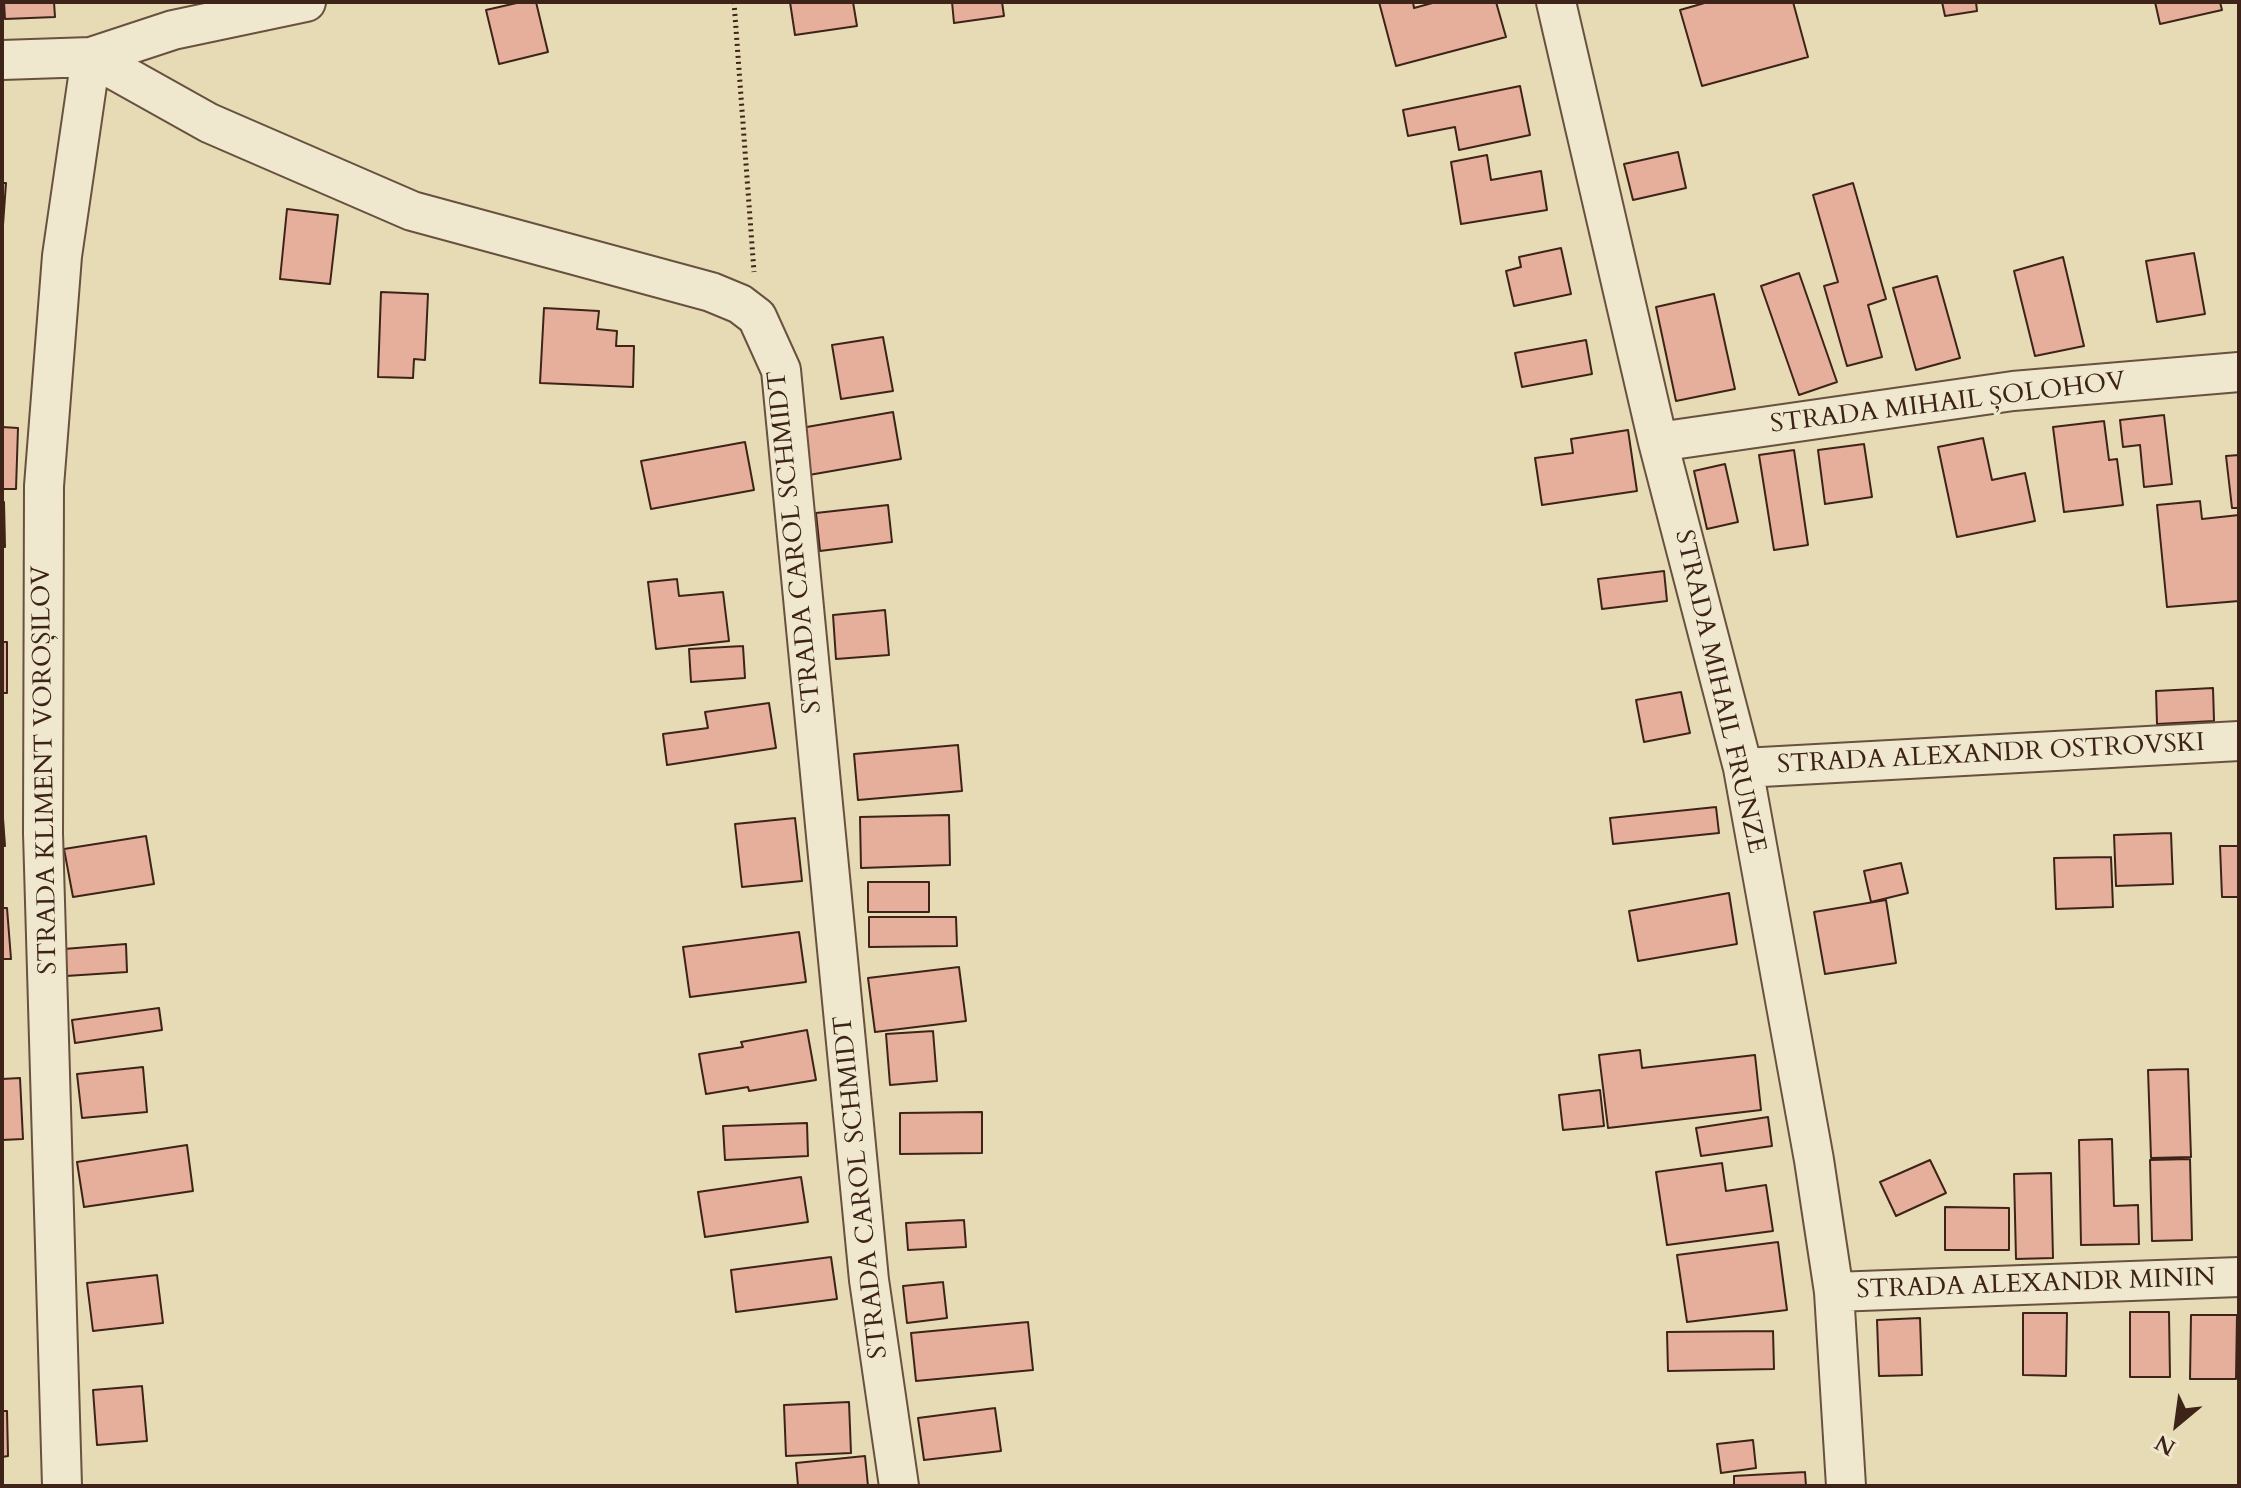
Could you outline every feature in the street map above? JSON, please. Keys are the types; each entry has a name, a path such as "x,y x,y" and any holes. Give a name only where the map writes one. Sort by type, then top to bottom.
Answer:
{"street":[{"path":"2,60 91,57 172,16 306,2"},
{"name":"STRADA MIHAIL FRUNZE","path":"1556,2 1658,442 1743,768 1814,1160 1834,1292 1846,1486"},
{"path":"91,57 209,123 412,211 711,292 740,304 757,317"},
{"name":"STRADA KLIMENT VOROȘILOV","path":"62,1486 43,833 44,486 62,256 91,57"},
{"name":"STRADA CAROL SCHMIDT","path":"757,317 781,370 869,1280 899,1486"},
{"name":"STRADA MIHAIL ȘOLOHOV","path":"1658,442 2013,391 2239,372"},
{"name":"STRADA ALEXANDR OSTROVSKI","path":"1743,768 2239,741"},
{"name":"STRADA ALEXANDR MININ","path":"1834,1292 2239,1277"}],"path":[{"path":"734,2 757,317"}],"building":[{"path":"4,2 54,2 55,17 5,19"},
{"path":"536,2 548,52 499,64 486,10"},
{"path":"790,2 853,2 857,26 795,35"},
{"path":"952,2 1002,2 1004,16 954,23"},
{"path":"1379,2 1413,2 1414,8 1436,2 1496,2 1506,37 1396,66"},
{"path":"1708,2 1793,2 1808,57 1702,86 1680,10"},
{"path":"1942,2 1976,2 1977,11 1945,16"},
{"path":"2155,2 2220,2 2222,10 2160,24"},
{"path":"1520,86 1530,135 1459,150 1455,127 1408,136 1403,110"},
{"path":"1678,152 1686,188 1633,200 1624,164"},
{"path":"1487,155 1491,180 1541,171 1547,210 1461,224 1451,162"},
{"path":"2,183 6,183 3,225 2,225"},
{"path":"1853,183 1886,299 1868,305 1882,357 1847,366 1824,286 1838,282 1813,195"},
{"path":"287,209 338,215 330,284 280,279"},
{"path":"1561,248 1571,294 1514,306 1506,271 1521,267 1519,257"},
{"path":"2194,253 2205,314 2157,322 2146,261"},
{"path":"2063,257 2084,346 2035,356 2014,271"},
{"path":"1799,273 1837,382 1799,395 1761,286"},
{"path":"1937,276 1960,358 1916,370 1893,288"},
{"path":"381,292 428,294 425,360 414,359 413,378 378,377"},
{"path":"1714,294 1735,389 1676,401 1656,307"},
{"path":"544,308 599,311 597,329 617,331 616,346 634,346 633,387 540,383"},
{"path":"883,337 893,391 841,399 832,345"},
{"path":"1586,340 1592,374 1522,387 1515,353"},
{"path":"893,412 901,459 809,475 801,428"},
{"path":"2164,415 2172,484 2144,487 2140,445 2123,447 2120,420"},
{"path":"2104,421 2109,460 2117,459 2123,505 2064,512 2053,427"},
{"path":"2,427 18,428 16,489 2,489"},
{"path":"1628,430 1637,491 1542,505 1535,458 1573,453 1571,439"},
{"path":"1983,438 1992,480 2025,473 2035,521 1957,537 1938,447"},
{"path":"745,442 754,490 651,509 641,461"},
{"path":"1864,444 1872,497 1825,504 1818,450"},
{"path":"1794,450 1808,545 1774,550 1759,455"},
{"path":"2239,455 2239,508 2232,508 2226,456"},
{"path":"1725,464 1738,522 1707,529 1694,471"},
{"path":"2200,501 2202,519 2239,515 2239,601 2167,607 2157,505"},
{"path":"4,502 5,547 2,547"},
{"path":"888,505 892,542 820,551 816,513"},
{"path":"1664,571 1667,601 1602,609 1598,579"},
{"path":"677,579 679,596 723,592 729,641 656,649 648,582"},
{"path":"885,610 889,655 836,659 833,615"},
{"path":"2,642 7,642 7,693 2,693"},
{"path":"743,646 745,678 691,682 689,649"},
{"path":"2213,688 2214,721 2157,724 2156,691"},
{"path":"1681,692 1690,733 1644,742 1636,700"},
{"path":"769,703 776,748 667,765 663,734 708,728 705,712"},
{"path":"958,745 962,791 858,800 854,754"},
{"path":"2,804 5,846 2,846"},
{"path":"1716,807 1719,833 1613,844 1610,818"},
{"path":"949,815 950,865 861,868 860,817"},
{"path":"795,818 802,881 742,887 735,824"},
{"path":"2171,833 2173,884 2116,886 2114,835"},
{"path":"146,836 154,884 73,897 64,849"},
{"path":"2220,846 2239,846 2239,897 2222,897"},
{"path":"2111,857 2113,907 2056,909 2054,858"},
{"path":"1901,863 1908,893 1871,902 1864,871"},
{"path":"868,882 929,882 929,912 868,912"},
{"path":"1729,893 1737,944 1638,961 1629,911"},
{"path":"1886,900 1896,963 1825,974 1814,912"},
{"path":"2,908 7,908 11,959 2,959"},
{"path":"869,917 956,917 957,946 869,947"},
{"path":"799,932 806,982 690,997 683,947"},
{"path":"126,944 127,972 66,976 64,949"},
{"path":"959,967 966,1021 875,1032 868,978"},
{"path":"159,1008 162,1030 75,1043 72,1020"},
{"path":"807,1030 816,1080 749,1091 748,1087 706,1094 699,1054 743,1047 741,1042"},
{"path":"933,1031 937,1081 890,1085 886,1034"},
{"path":"1640,1050 1642,1068 1755,1055 1761,1110 1608,1128 1599,1055"},
{"path":"143,1067 147,1112 82,1118 77,1074"},
{"path":"2188,1069 2191,1157 2151,1158 2148,1070"},
{"path":"20,1078 23,1139 2,1140 2,1079"},
{"path":"1600,1090 1604,1126 1563,1130 1559,1095"},
{"path":"982,1112 982,1153 900,1154 900,1113"},
{"path":"1768,1117 1772,1146 1701,1156 1696,1128"},
{"path":"807,1123 808,1156 725,1160 723,1126"},
{"path":"2112,1139 2114,1206 2138,1205 2139,1244 2081,1245 2079,1140"},
{"path":"187,1145 193,1191 84,1207 77,1162"},
{"path":"2190,1159 2192,1240 2152,1241 2150,1160"},
{"path":"1930,1160 1946,1193 1896,1216 1880,1182"},
{"path":"1722,1163 1726,1191 1766,1185 1773,1231 1667,1245 1656,1172"},
{"path":"2051,1173 2053,1258 2016,1259 2014,1174"},
{"path":"801,1177 808,1222 705,1237 698,1192"},
{"path":"1945,1207 2009,1208 2009,1250 1945,1250"},
{"path":"964,1220 966,1247 908,1250 906,1223"},
{"path":"1778,1242 1787,1310 1687,1322 1677,1255"},
{"path":"831,1257 837,1299 736,1312 731,1270"},
{"path":"157,1275 163,1323 93,1331 87,1283"},
{"path":"943,1282 947,1318 907,1323 903,1286"},
{"path":"2130,1312 2169,1312 2170,1377 2130,1377"},
{"path":"2023,1313 2067,1313 2066,1376 2023,1375"},
{"path":"2191,1315 2237,1315 2236,1379 2190,1379"},
{"path":"1920,1318 1922,1375 1879,1376 1877,1320"},
{"path":"1028,1322 1033,1370 916,1381 911,1333"},
{"path":"1773,1331 1774,1369 1668,1371 1667,1332"},
{"path":"142,1386 147,1441 97,1445 93,1390"},
{"path":"849,1402 851,1453 786,1456 784,1405"},
{"path":"995,1408 1001,1451 924,1460 918,1418"},
{"path":"2,1411 7,1411 8,1456 2,1457"},
{"path":"1753,1440 1756,1468 1721,1473 1717,1444"},
{"path":"865,1456 868,1486 798,1486 796,1463"},
{"path":"1805,1472 1806,1486 1734,1486 1734,1476"}]}
